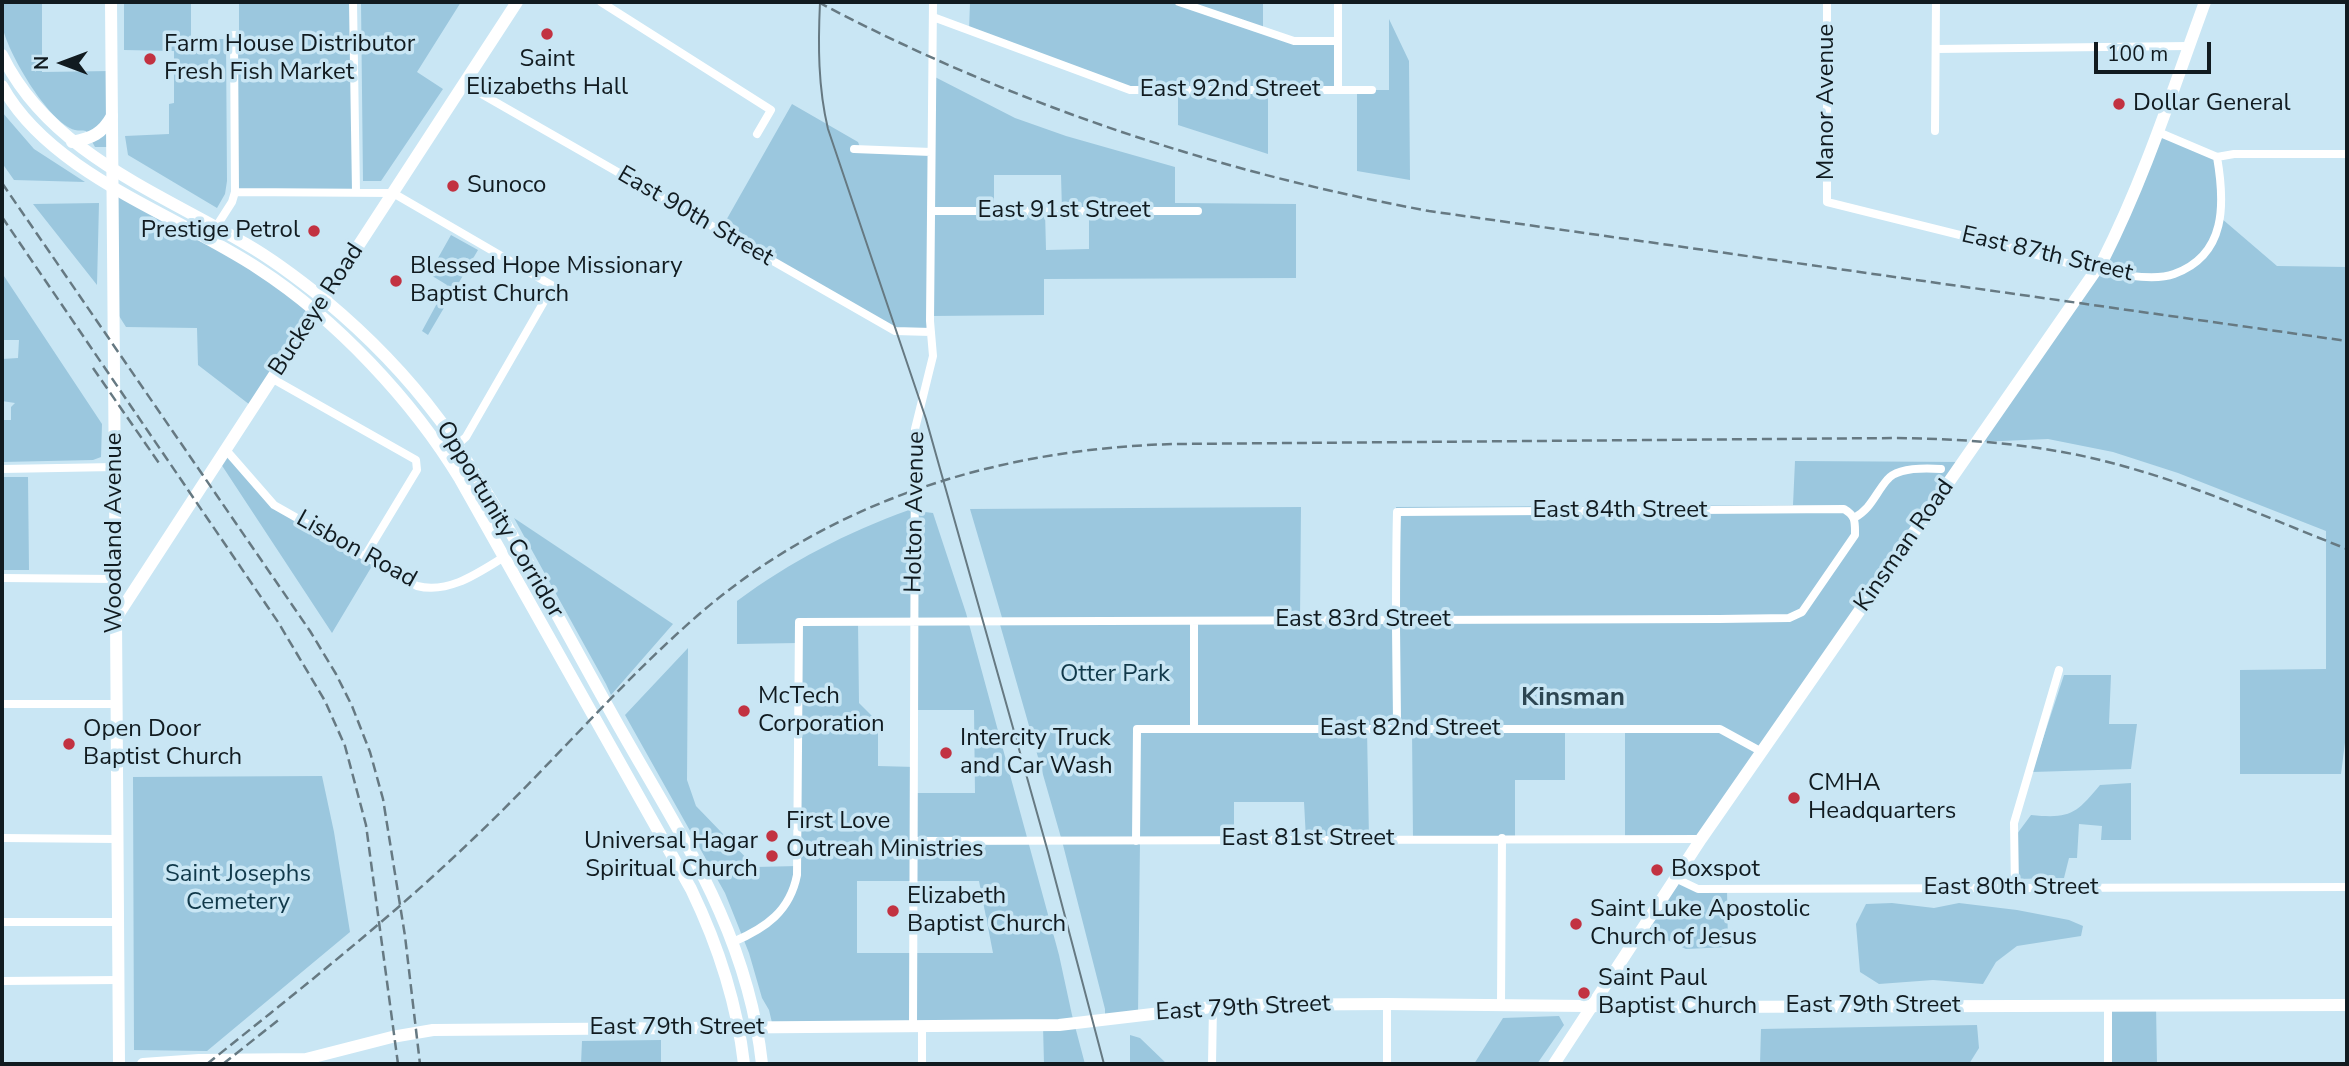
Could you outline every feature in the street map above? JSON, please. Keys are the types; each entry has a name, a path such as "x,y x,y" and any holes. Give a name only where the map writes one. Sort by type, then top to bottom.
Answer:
{"main road":[{"name":"Woodland Avenue","path":"111,2 119,1064"},
{"name":"Buckeye Road","path":"116,618 517,2"},
{"name":"Kinsman Road","path":"1554,1064 1701,839 2103,260 2127,214 2204,2"},
{"name":"Opportunity Corridor","path":"2,55 31,103 72,142 112,168 266,256 324,300 402,374 457,445 498,509 714,896 733,942 756,1027 762,1064"},
{"name":"Opportunity Corridor","path":"2,86 23,118 62,153 113,187 260,269 361,354 422,422 456,471 691,889 719,954 739,1027 744,1064"},
{"path":"72,142 91,139 99,134 112,116"},
{"name":"East 79th Street","path":"143,1064 199,1060 294,1060 426,1031 1059,1025 1213,1006 2347,1005"}],"street":[{"path":"353,2 356,192"},
{"path":"601,2 771,110 757,134"},
{"name":"Holton Avenue","path":"922,1064 918,1026 914,841 915,429 933,356 933,2"},
{"path":"1179,2 1294,41 1338,41"},
{"path":"1338,2 1338,90"},
{"name":"Manor Avenue","path":"1827,2 1827,202"},
{"path":"1935,131 1936,2"},
{"name":"East 92nd Street","path":"933,17 1129,90 1372,90"},
{"path":"216,227 232,202 235,192 234,35"},
{"path":"1936,49 2188,46"},
{"name":"East 90th Street","path":"464,84 895,331 931,332"},
{"path":"2158,132 2217,157 2234,154 2347,154"},
{"path":"854,149 932,152"},
{"name":"East 87th Street","path":"1827,202 2090,268 2158,278 2185,270 2208,249 2216,235 2222,204 2217,157"},
{"path":"235,192 393,193 554,286 466,438 457,445"},
{"name":"East 91st Street","path":"931,211 1198,211"},
{"path":"273,379 416,460 417,470 365,556"},
{"name":"Lisbon Road","path":"223,456 274,505 417,586 428,589 459,582 504,557"},
{"path":"2,469 115,467"},
{"path":"1854,518 1867,511 1889,477 1900,472 1941,469"},
{"name":"East 84th Street","path":"1396,620 1397,512 1844,509 1854,518"},
{"name":"East 83rd Street","path":"733,942 758,931 778,915 790,896 797,875 799,622 1789,618 1802,612 1855,535 1854,518"},
{"path":"2,578 116,579"},
{"path":"1396,620 1397,729"},
{"path":"1194,621 1194,729"},
{"path":"2015,887 2014,823 2059,670"},
{"path":"2,704 116,704"},
{"name":"East 82nd Street","path":"1136,841 1137,729 1720,729 1762,752"},
{"path":"2,838 117,839"},
{"path":"1502,838 1502,1004"},
{"name":"East 81st Street","path":"914,841 1701,839"},
{"name":"East 80th Street","path":"1677,879 1698,890 2347,887"},
{"path":"2,922 118,922"},
{"path":"2,981 118,980"},
{"path":"1387,1004 1387,1064"},
{"path":"2108,1005 2108,1064"},
{"path":"1212,1064 1213,1006"}],"green space":[{"path":"2,2 42,2 42,72 111,71 112,147 95,147 86,131 65,125 42,102 7,41 2,26"},
{"path":"124,2 191,2 191,39 226,39 227,181 225,194 217,208 128,155 125,136 169,134 169,104 174,103 174,51 124,50"},
{"path":"239,2 353,2 356,192 235,192 234,35 239,34"},
{"path":"361,2 461,2 417,72 443,89 381,181 363,181"},
{"path":"970,2 1263,2 1263,30 1294,41 1338,41 1338,90 1268,90 1268,154 1178,125 1178,90 1130,90 969,31"},
{"path":"1389,19 1409,61 1410,180 1357,171 1357,90 1389,90"},
{"path":"933,76 1015,118 1066,136 1175,167 1175,203 1296,204 1296,278 1044,279 1044,315 931,316 931,332 897,332 720,231 792,104 858,142 861,150 931,152","holes":["994,175 1061,175 1062,211 1089,211 1089,249 1046,250 1045,211 994,211"]},
{"path":"2,112 34,149 85,182 14,180 2,163"},
{"path":"2158,132 2217,157 2221,218 2277,266 2347,267 2347,727 2341,774 2240,774 2240,670 2326,669 2326,531 2178,473 2113,452 2048,439 1978,442 2103,260"},
{"path":"113,187 236,255 315,313 254,408 198,365 197,328 126,327 114,308"},
{"path":"99,203 97,285 33,204"},
{"path":"451,235 478,250 428,335 422,331 447,285 429,274"},
{"path":"2,273 102,424 101,457 93,460 2,462 2,420 11,420 11,407 15,403 2,401 2,359 18,358 19,340 2,340"},
{"path":"226,450 270,501 375,561 332,633 219,461"},
{"name":"Otter Park","path":"1795,461 1964,462 1701,839 1625,839 1625,729 1565,729 1565,780 1515,780 1515,838 1413,839 1412,729 1367,729 1369,839 1306,839 1304,802 1234,802 1234,840 1140,841 1138,1015 1105,1019 1105,1009 1062,841 970,509 1301,507 1300,620 1396,619 1396,507 1793,505"},
{"path":"2,477 28,477 29,570 2,570"},
{"path":"909,510 933,513 966,613 1059,955 1085,1064 1044,1064 1043,1026 773,1027 749,953 725,893 625,715 688,648 687,780 696,806 755,867 798,866 798,643 737,644 737,601 799,561 841,538","holes":["858,622 914,622 915,710 974,710 975,793 915,793 915,767 878,766 878,722 859,703","857,881 979,881 993,953 857,953"]},
{"path":"514,518 673,624 611,695 606,684"},
{"path":"2064,675 2111,675 2109,724 2137,724 2131,769 2032,772"},
{"name":"Saint Josephs Cemetery","path":"322,776 350,932 207,1051 134,1050 133,777"},
{"path":"2131,783 2131,840 2101,840 2102,826 2079,824 2077,858 2069,858 2064,878 2015,879 2014,838 2031,815 2064,815 2078,808 2100,785"},
{"path":"1677,879 1698,889 1727,889 1728,947 1686,949 1644,929"},
{"path":"1892,903 1934,908 1959,903 2017,910 2069,920 2083,926 2081,936 2017,946 1996,962 1983,984 1933,980 1879,984 1860,972 1856,924 1866,904"},
{"path":"2108,1005 2156,1005 2157,1064 2108,1064"},
{"path":"1559,1016 1564,1025 1537,1064 1474,1064 1503,1018"},
{"path":"1977,1025 1979,1048 1969,1064 1760,1064 1761,1029"},
{"path":"1130,1035 1140,1038 1167,1064 1130,1064"},
{"path":"661,1040 661,1064 581,1064 582,1041"}],"tram line":[{"path":"820,2 820,66 828,129 926,419 1048,852 1104,1064"}],"railway":[{"path":"818,2 964,72 1115,130 1271,176 1349,195 1429,211 2347,341"},
{"path":"2,183 310,631 352,706 370,752 383,799 405,936 420,1064"},
{"path":"2,217 278,622 325,701 345,746 366,825 398,1064"},
{"path":"93,368 161,466"},
{"path":"207,1064 410,897 502,811 668,642 749,576 803,541 860,512 920,488 981,470 1108,448 1173,444 1897,438 1954,440 2039,448 2152,474 2347,549"},
{"path":"223,1064 281,1018"}],"place":[{"name":"Saint Elizabeths Hall","path":"547,34"},
{"name":"Farm House Distributor Fresh Fish Market","path":"150,59"},
{"name":"Dollar General","path":"2119,104"},
{"name":"Sunoco","path":"453,186"},
{"name":"Prestige Petrol","path":"314,231"},
{"name":"Blessed Hope Missionary Baptist Church","path":"396,281"},
{"name":"McTech Corporation","path":"744,711"},
{"name":"Open Door Baptist Church","path":"69,744"},
{"name":"Intercity Truck and Car Wash","path":"946,753"},
{"name":"CMHA Headquarters","path":"1794,798"},
{"name":"First Love Outreah Ministries","path":"772,836"},
{"name":"Universal Hagar Spiritual Church","path":"772,856"},
{"name":"Boxspot","path":"1657,870"},
{"name":"Elizabeth Baptist Church","path":"893,911"},
{"name":"Saint Luke Apostolic Church of Jesus","path":"1576,924"},
{"name":"Saint Paul Baptist Church","path":"1584,993"}],"district":[{"name":"Kinsman","path":"1573,699"}]}
